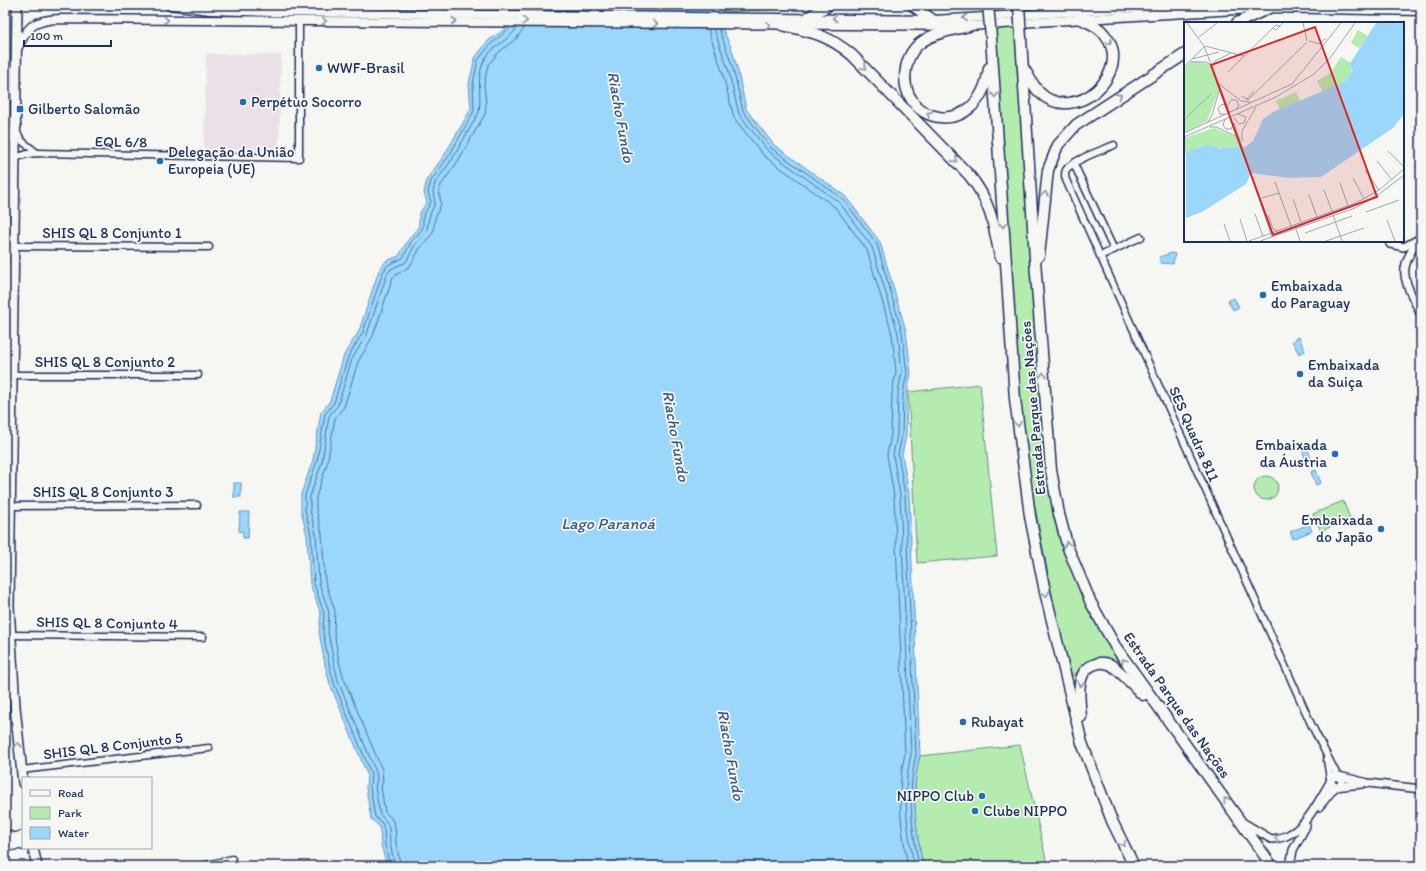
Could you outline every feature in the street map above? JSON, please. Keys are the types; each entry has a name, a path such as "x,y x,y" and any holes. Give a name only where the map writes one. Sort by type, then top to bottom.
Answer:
{"highway":[{"path":"808,17 829,5"},
{"path":"912,5 934,20"},
{"name":"Estrada Parque das Nações","path":"988,5 992,40 1015,399 1030,516 1045,592 1082,742 1112,821 1134,866"},
{"name":"Estrada Parque das Nações","path":"1019,5 1036,274 1051,470 1059,514 1068,548 1091,603 1115,646 1159,710 1241,821 1272,866"},
{"path":"1023,67 1040,93 1055,101 1072,103 1093,94 1107,77 1112,61 1112,53 1105,35 1100,29 1079,15 1091,5"},
{"path":"1239,22 1269,8"},
{"path":"782,25 818,34 841,46 858,61 978,186 984,196 990,212 1008,296"},
{"path":"969,26 937,34 926,39 912,51 908,60 905,76 908,92 918,106 927,114 947,118 960,115 969,109 979,99 988,80 992,40"},
{"path":"1036,274 1040,250 1048,170 1058,145 1076,125 1184,55"},
{"path":"1082,742 1081,677 1090,666 1098,663 1105,663 1112,666 1159,710"}],"main road":[{"path":"17,5 14,246 9,317 12,375 8,494 10,506 7,602 22,777"},
{"path":"169,5 210,10 728,25 969,26 1186,5"},
{"path":"17,50 28,28 38,22 48,19 299,21 486,17 808,17 934,20 1269,8 1421,12"},
{"path":"5,142 16,129"},
{"path":"5,834 14,838 22,836"},
{"path":"5,847 18,844 22,845"},
{"path":"32,850 37,866"},
{"path":"5,861 6,866"}],"street":[{"name":"EQL 6/8","path":"16,158 27,154 38,153 298,158 299,21"},
{"path":"16,129 22,141 38,153"},
{"path":"1114,145 1074,164 1114,250"},
{"name":"SES Quadra 811","path":"1074,164 1067,169 1065,173 1066,180 1326,756 1335,781"},
{"path":"1100,256 1141,237"},
{"path":"1390,244 1404,247 1420,237"},
{"path":"1420,237 1407,259 1404,275 1421,315"},
{"name":"SHIS QL 8 Conjunto 1","path":"14,246 209,247"},
{"name":"SHIS QL 8 Conjunto 2","path":"12,375 198,375"},
{"name":"SHIS QL 8 Conjunto 3","path":"10,506 197,505"},
{"name":"SHIS QL 8 Conjunto 4","path":"10,635 203,637"},
{"name":"SHIS QL 8 Conjunto 5","path":"21,770 209,748"},
{"path":"1241,821 1271,839 1289,836 1302,824 1335,781"},
{"path":"1335,781 1421,789"},
{"path":"1335,781 1368,783"},
{"path":"1290,866 1293,850 1301,833 1335,781"},
{"path":"203,866 232,859"}],"shaded area":[{"name":"Perpétuo Socorro","path":"206,54 281,55 279,151 204,149"}],"green space":[{"path":"730,5 812,5 807,8 722,12"},
{"path":"993,5 1013,5 1043,448 1050,496 1057,529 1064,550 1091,616 1128,678 1094,660 1072,676 1055,610 1029,476 1016,365"},
{"path":"980,384 997,556 917,563 908,392"},
{"path":"1266,476 1271,477 1277,483 1277,493 1271,499 1266,500 1261,499 1255,493 1254,488 1255,483 1261,477"},
{"path":"1343,501 1350,518 1321,531 1313,514"},
{"name":"Clube NIPPO","path":"1020,745 1046,859 1050,866 923,866 915,811 915,783 920,756"}],"water":[{"name":"Lago Paranoá","path":"519,5 730,5 722,12 723,30 731,47 737,67 746,109 774,145 845,196 880,242 906,331 911,373 907,393 906,436 902,454 909,494 920,756 915,783 915,811 923,866 387,866 381,845 379,826 371,819 366,788 367,774 330,684 325,665 319,632 321,614 310,584 307,535 301,511 301,494 313,460 321,412 330,401 344,355 359,331 379,270 386,261 399,256 408,240 419,226 419,214 427,202 424,193 427,179 445,154 471,109 469,83 475,58 488,41 505,29"},
{"path":"1172,253 1175,254 1173,264 1161,263 1159,257"},
{"path":"1234,298 1239,307 1233,310 1228,301"},
{"path":"1299,337 1305,351 1299,354 1292,341"},
{"path":"1306,445 1311,458 1306,461 1301,447"},
{"path":"1316,470 1321,483 1316,485 1311,472"},
{"path":"234,483 241,483 241,497 234,497"},
{"path":"240,512 249,512 248,538 243,538 243,532 239,531"},
{"path":"1309,524 1312,531 1293,539 1290,532"}],"place":[{"name":"WWF-Brasil","path":"319,68"},
{"name":"Perpétuo Socorro","path":"243,102"},
{"name":"Gilberto Salomão","path":"20,109"},
{"name":"Delegação da União Europeia (UE)","path":"160,161"},
{"name":"Embaixada do Paraguay","path":"1263,295"},
{"name":"Embaixada da Suiça","path":"1300,374"},
{"name":"Embaixada da Áustria","path":"1335,454"},
{"name":"Embaixada do Japão","path":"1381,529"},
{"name":"Rubayat","path":"963,722"},
{"name":"NIPPO Club","path":"982,796"},
{"name":"Clube NIPPO","path":"975,811"}],"water label":[{"name":"Riacho Fundo","path":"621,117"},
{"name":"Riacho Fundo","path":"676,436"},
{"name":"Riacho Fundo","path":"731,755"}]}
